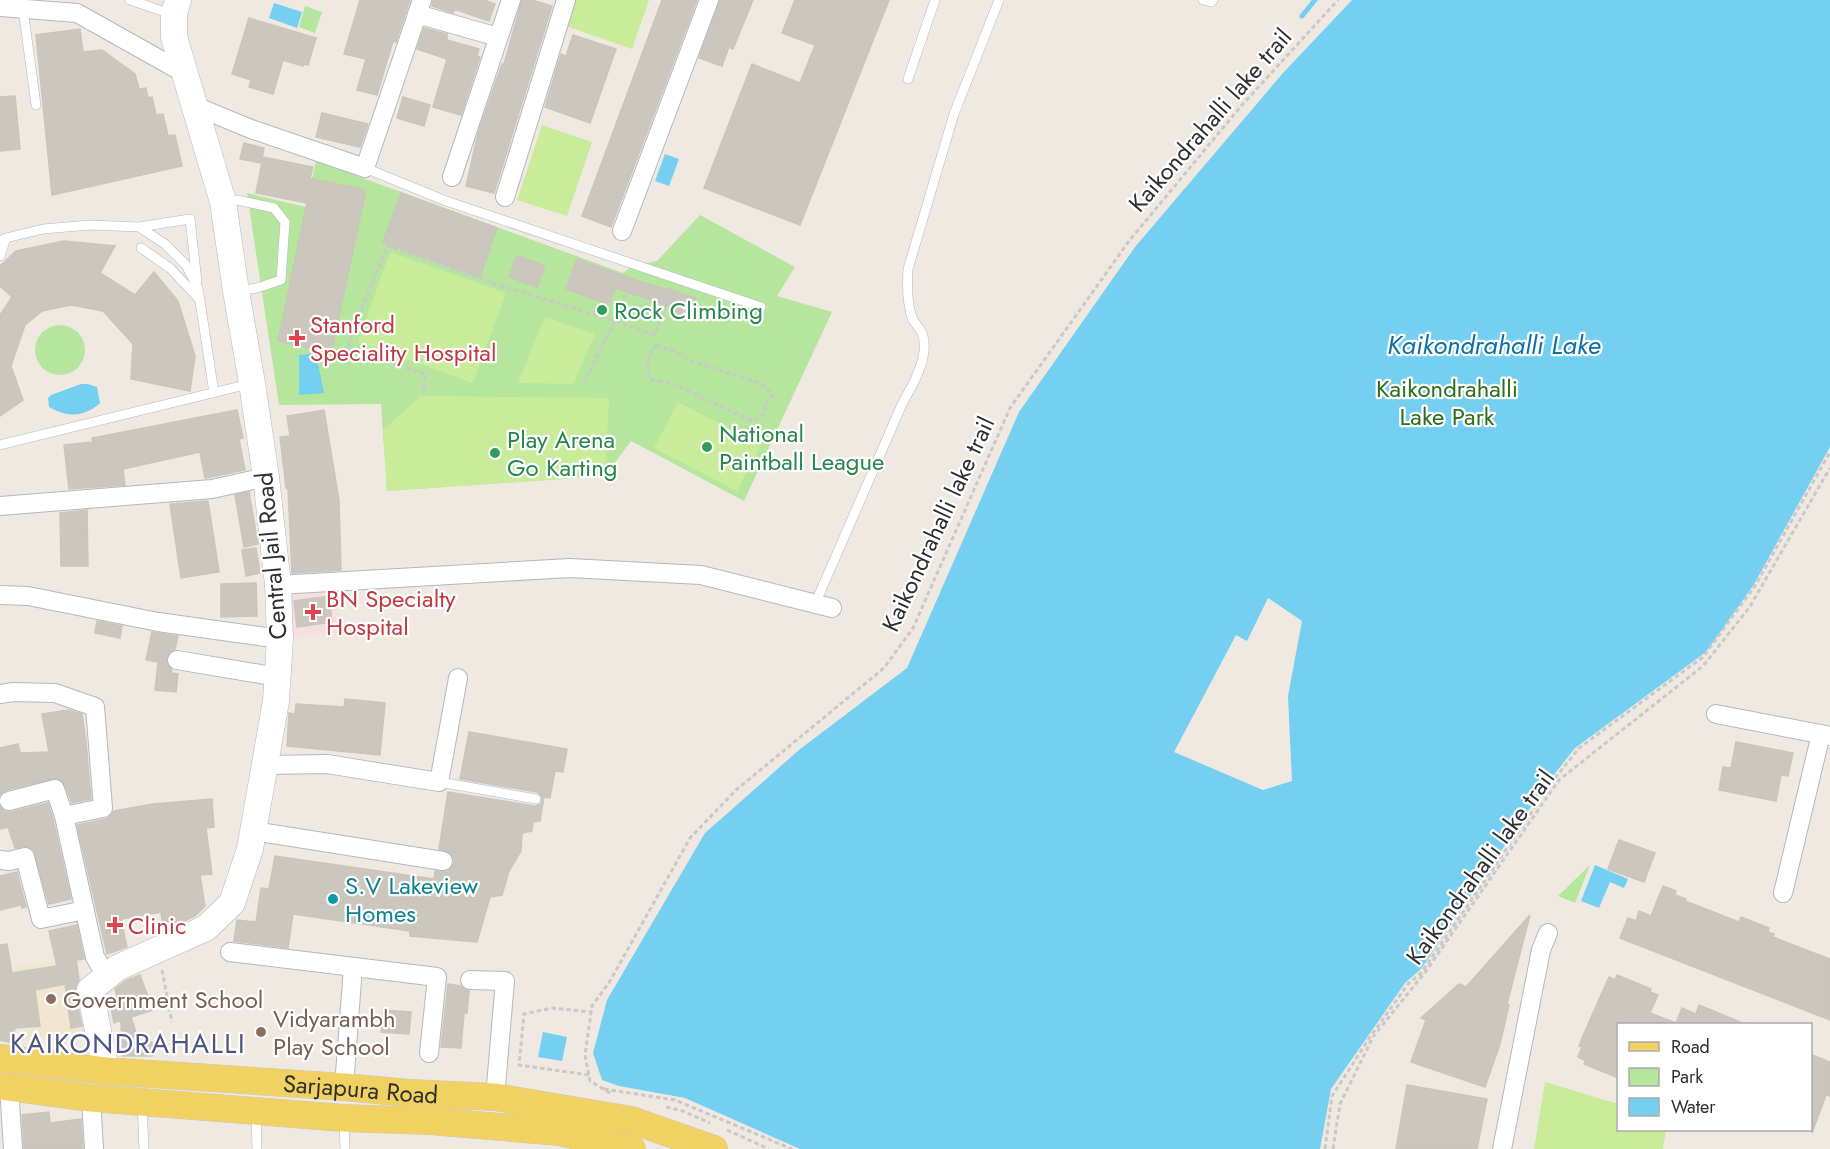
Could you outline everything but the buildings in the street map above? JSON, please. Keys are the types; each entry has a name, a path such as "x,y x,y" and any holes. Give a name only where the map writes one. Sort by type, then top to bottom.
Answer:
{"main road":[{"name":"Central Jail Road","path":"106,1071 90,990 117,968 206,928 232,903 250,849 278,677 280,639 278,585 266,477 252,383 224,202 174,37 176,7"},
{"name":"Sarjapura Road","path":"0,1058 106,1071 495,1097 718,1135"},
{"name":"Sarjapura Road","path":"4,1086 91,1098 560,1132 632,1149"}],"street":[{"path":"452,177 511,0"},
{"path":"505,198 566,0"},
{"path":"622,231 709,0"},
{"path":"0,7 77,13 184,73"},
{"path":"195,106 251,129 365,168 420,7 498,37"},
{"path":"0,506 212,489 266,477"},
{"path":"278,585 570,567 700,574 824,606"},
{"path":"0,595 28,596 158,622 280,639"},
{"path":"177,660 278,677"},
{"path":"265,765 327,764 439,782 458,678"},
{"path":"0,694 55,693 95,707 103,808 64,816"},
{"path":"1716,714 1825,735 1782,893"},
{"path":"9,801 55,789 64,816 95,957 107,977"},
{"path":"253,831 443,861"},
{"path":"0,860 9,861 25,857 41,919 85,910"},
{"path":"1502,1149 1541,950 1548,933"},
{"path":"230,952 437,976 429,1053"},
{"path":"344,1087 353,967"},
{"path":"470,980 505,981 495,1097"},
{"path":"4,1086 13,1149"},
{"path":"91,1098 94,1149"}],"lane":[{"path":"130,0 176,7"},
{"path":"908,79 935,0"},
{"path":"824,606 903,402 916,379 923,357 923,336 913,319 907,284 908,268 954,114 999,0"},
{"path":"1203,0 1210,3 1213,0"},
{"path":"23,9 36,105"},
{"path":"365,168 446,201 761,307"},
{"path":"224,202 237,201 273,208 285,222 281,280 257,288 236,291"},
{"path":"0,256 3,240 43,229 78,226 139,227 190,219 214,393"},
{"path":"139,227 165,244 186,265 198,288"},
{"path":"141,248 170,268 200,300"},
{"path":"0,445 252,383"},
{"path":"439,782 536,800"},
{"path":"142,1102 144,1149"},
{"path":"256,1110 257,1149"},
{"path":"344,1118 345,1149"}],"path":[{"name":"Kaikondrahalli lake trail","path":"589,1075 585,1055 592,1006 610,981 690,838 736,790 884,668 913,628 1010,408 1129,241 1242,105 1338,0"},
{"path":"424,393 425,374 348,349 354,328 387,246 655,335 675,278"},
{"path":"584,382 626,294"},
{"path":"337,326 354,328"},
{"path":"656,346 675,351 694,362 761,383 773,395 767,401 763,415 753,421 673,384 650,379 648,359 656,346"},
{"path":"1325,1149 1332,1096 1368,1040 1408,984 1421,973 1556,777 1579,748 1703,657 1755,586 1830,452"},
{"name":"Kaikondrahalli lake trail","path":"1333,1149 1340,1104 1373,1037 1426,971 1559,780 1703,666 1749,608 1830,468"},
{"path":"159,950 172,1022"},
{"path":"592,1012 552,1008 524,1014 519,1065 589,1075 590,1081 616,1097"},
{"path":"603,1089 675,1100 792,1149"},
{"path":"661,1106 683,1111 718,1135 769,1149"}],"shaded area":[{"name":"BN Specialty Hospital","path":"333,586 340,631 293,638 286,593"},
{"name":"Government School","path":"78,958 89,1031 23,1039 15,967"}],"green space":[{"path":"575,0 649,0 632,49 566,26"},
{"path":"305,6 322,12 315,33 299,27"},
{"path":"542,125 592,142 567,216 517,200"},
{"path":"316,161 623,273 637,262 657,261 700,215 795,267 777,296 832,312 744,501 631,441 605,476 387,491 381,404 279,405 247,193 306,207"},
{"path":"390,252 506,293 473,383 358,342"},
{"path":"545,317 595,334 573,384 518,383"},
{"path":"60,325 78,332 85,350 78,368 60,375 42,368 35,350 42,332"},
{"name":"Play Arena Go Karting","path":"421,396 609,398 605,476 387,491 383,430"},
{"name":"National Paintball League","path":"678,402 761,445 737,491 654,448"},
{"path":"1590,865 1575,903 1558,896"},
{"path":"1545,1082 1617,1104 1617,1131 1666,1131 1663,1149 1534,1149"}],"water":[{"name":"Kaikondrahalli Lake","path":"1352,0 1830,0 1830,447 1753,586 1706,652 1575,748 1545,786 1421,969 1405,983 1331,1089 1320,1149 800,1149 685,1098 619,1086 602,1080 593,1053 607,1000 705,833 799,750 907,668 1019,412 1135,247 1283,73","holes":["1268,598 1302,621 1288,696 1292,781 1263,790 1174,752 1236,635 1247,641"]},
{"path":"274,3 302,12 297,28 269,18"},
{"path":"665,154 679,159 669,186 655,181"},
{"path":"316,353 324,393 299,395 299,355"},
{"path":"81,384 97,387 100,403 94,408 82,413 69,414 49,407 48,398 51,395"},
{"path":"1595,865 1628,879 1624,888 1610,882 1599,908 1581,901"},
{"path":"543,1032 567,1037 562,1061 538,1057"}],"waterway":[{"path":"1302,16 1315,0"}],"place":[{"name":"Rock Climbing","path":"602,310"},
{"name":"Stanford Speciality Hospital","path":"297,338"},
{"name":"National Paintball League","path":"707,447"},
{"name":"Play Arena Go Karting","path":"495,453"},
{"name":"BN Specialty Hospital","path":"313,612"},
{"name":"S.V Lakeview Homes","path":"333,899"},
{"name":"Clinic","path":"115,925"},
{"name":"Government School","path":"51,999"},
{"name":"Vidyarambh Play School","path":"261,1032"}],"district":[{"name":"KAIKONDRAHALLI","path":"128,1043"}],"park label":[{"name":"Kaikondrahalli Lake Park","path":"1447,402"}]}
